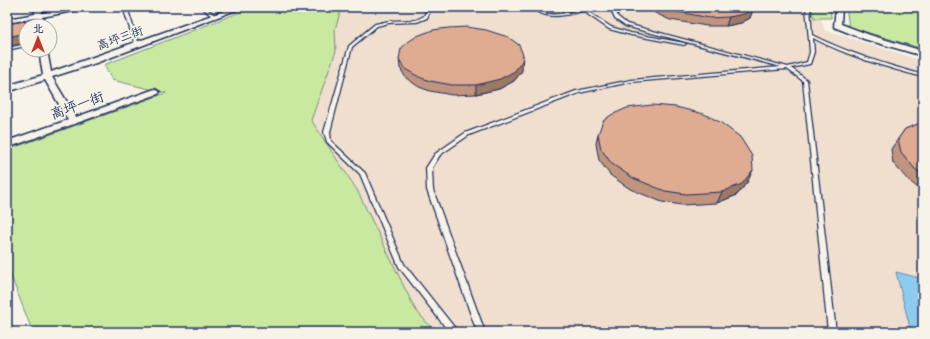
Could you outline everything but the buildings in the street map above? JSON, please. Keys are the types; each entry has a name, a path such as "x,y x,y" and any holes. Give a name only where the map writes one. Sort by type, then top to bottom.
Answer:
{"street":[{"path":"38,7 38,16"},
{"path":"7,21 84,7"},
{"name":"高坪三街","path":"7,89 137,45 241,7"},
{"path":"839,7 837,25 867,37 923,54"},
{"path":"44,58 47,76 74,121"},
{"name":"高坪一街","path":"7,144 155,92"}],"lane":[{"path":"125,7 137,45"},
{"path":"203,7 215,17"},
{"path":"430,7 426,17 417,21 389,22 376,25 350,47 327,132 329,141 362,173 401,265 454,332"},
{"path":"612,7 616,18 626,24 788,68 805,80 832,332"},
{"path":"480,332 430,190 429,168 438,154 467,134 578,92 631,81 788,68 809,63 812,52 808,7"},
{"path":"536,10 543,15 558,15 584,10 610,28 631,34 722,50"},
{"path":"810,35 832,47 856,57 923,76"},
{"path":"7,49 18,47"},
{"path":"7,326 7,332"}],"shaded area":[{"path":"319,7 819,7 824,30 923,61 923,332 399,332 279,68"}],"green space":[{"path":"253,7 342,7 335,29 336,51 311,120 357,190 415,309 435,332 40,332 32,330 7,266 7,150 166,93 112,80 104,65"},
{"path":"811,7 830,7 831,18 814,18"},
{"path":"846,7 923,7 923,49 849,27"}],"water":[{"path":"896,272 923,279 923,332 911,332"}]}
